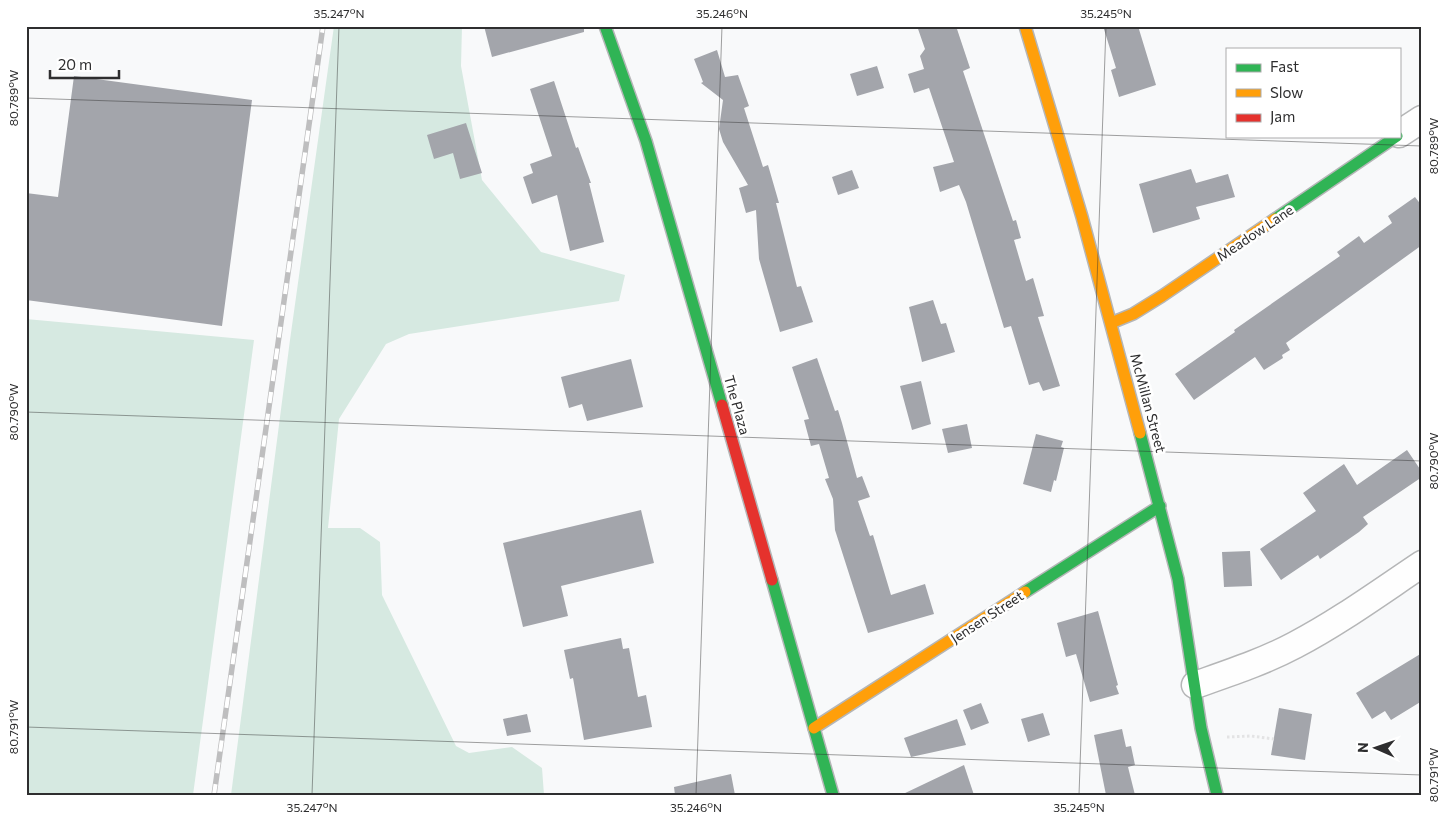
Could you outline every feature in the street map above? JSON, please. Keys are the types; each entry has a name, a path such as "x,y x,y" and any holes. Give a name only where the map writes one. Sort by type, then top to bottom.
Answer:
{"street":[{"name":"The Plaza","path":"605,26 646,141 833,795"},
{"name":"McMillan Street","path":"1025,26 1076,198 1160,506 1178,579 1205,742 1217,795"},
{"name":"Meadow Lane","path":"1400,134 1422,119"},
{"name":"Meadow Lane","path":"1111,323 1133,314 1162,296 1394,138"},
{"name":"Jensen Street","path":"814,728 1160,506"},
{"path":"1195,684 1265,660 1296,645 1336,622 1422,564"}],"path":[{"path":"1205,742 1235,736 1274,739"}],"shaded area":[{"path":"334,26 462,26 461,66 482,180 541,252 625,275 619,301 409,334 386,344 339,419 328,528 360,528 380,542 382,595 456,746 469,753 512,747 542,768 544,795 231,795 290,340"},
{"path":"26,319 254,340 193,795 26,795"}],"building":[{"path":"484,26 584,26 584,32 492,57"},
{"path":"917,26 956,26 970,68 963,71 1013,221 1016,220 1021,238 1014,240 1026,281 1033,278 1044,316 1038,317 1060,386 1043,391 1039,382 1029,385 1011,326 1004,328 966,202 959,185 940,192 933,167 954,162 929,88 914,93 908,74 924,69 920,56 925,49"},
{"path":"1103,26 1138,26 1156,85 1119,97 1111,70 1116,68"},
{"path":"717,50 725,77 738,75 749,106 744,108 763,167 768,165 779,203 776,203 797,287 801,286 813,322 780,332 759,259 756,210 746,213 739,188 748,185 723,142 719,129 723,100 701,83 703,82 694,59"},
{"path":"877,66 884,88 857,96 850,74"},
{"path":"74,76 252,100 222,326 26,300 26,193 58,197"},
{"path":"554,81 576,148 578,147 591,183 589,183 604,242 570,251 557,195 532,204 523,177 533,173 530,164 552,156 530,89"},
{"path":"466,123 482,173 460,179 453,153 434,159 427,135"},
{"path":"1191,169 1196,183 1228,174 1235,197 1196,207 1200,219 1153,233 1139,184"},
{"path":"852,170 859,188 838,195 832,177"},
{"path":"1415,197 1422,206 1422,245 1286,343 1290,350 1282,355 1283,358 1264,370 1255,357 1194,400 1175,374 1340,256 1337,252 1359,236 1364,243 1392,223 1388,216"},
{"path":"933,300 941,324 946,323 955,352 922,362 909,307"},
{"path":"817,358 835,411 838,410 857,478 862,476 870,497 858,501 870,536 873,535 891,595 925,584 934,614 868,633 835,530 833,499 825,479 829,478 819,444 811,446 804,420 809,419 792,367"},
{"path":"631,359 643,407 587,421 582,404 569,408 561,377"},
{"path":"921,381 931,424 912,430 900,386"},
{"path":"967,424 972,448 948,453 942,429"},
{"path":"1036,434 1063,441 1061,447 1064,448 1056,481 1054,480 1051,492 1023,484"},
{"path":"1407,450 1422,472 1422,477 1363,517 1368,524 1359,532 1320,559 1318,555 1281,580 1260,549 1316,511 1303,493 1344,464 1357,485"},
{"path":"641,510 654,563 561,586 568,616 523,627 503,543"},
{"path":"1250,551 1252,586 1224,587 1222,552"},
{"path":"1098,611 1119,694 1090,702 1076,654 1066,657 1057,623"},
{"path":"621,638 623,649 629,648 638,697 646,695 652,727 584,740 573,678 570,679 564,650"},
{"path":"1422,653 1422,701 1391,720 1385,711 1372,719 1356,693"},
{"path":"981,703 989,723 971,730 963,710"},
{"path":"1279,708 1312,714 1305,760 1271,755"},
{"path":"1043,713 1050,735 1028,742 1021,719"},
{"path":"527,714 531,732 507,736 503,719"},
{"path":"957,719 966,745 911,757 904,738"},
{"path":"1122,729 1126,747 1131,746 1135,765 1128,767 1135,795 1106,795 1094,735"},
{"path":"964,765 974,795 901,795"},
{"path":"731,774 735,795 675,795 674,787"}],"railway":[{"path":"214,795 323,26"}],"traffic: fast":[{"path":"605,26 646,141 722,405"},
{"path":"1275,219 1394,138"},
{"path":"1140,433 1178,579 1201,728 1217,795"},
{"path":"1025,592 1160,506"},
{"path":"772,580 833,795"}],"traffic: slow":[{"path":"1025,26 1082,217 1140,433"},
{"path":"1111,323 1133,314 1162,296 1275,219"},
{"path":"814,728 1025,592"}],"traffic: jam":[{"path":"722,405 772,580"}]}
